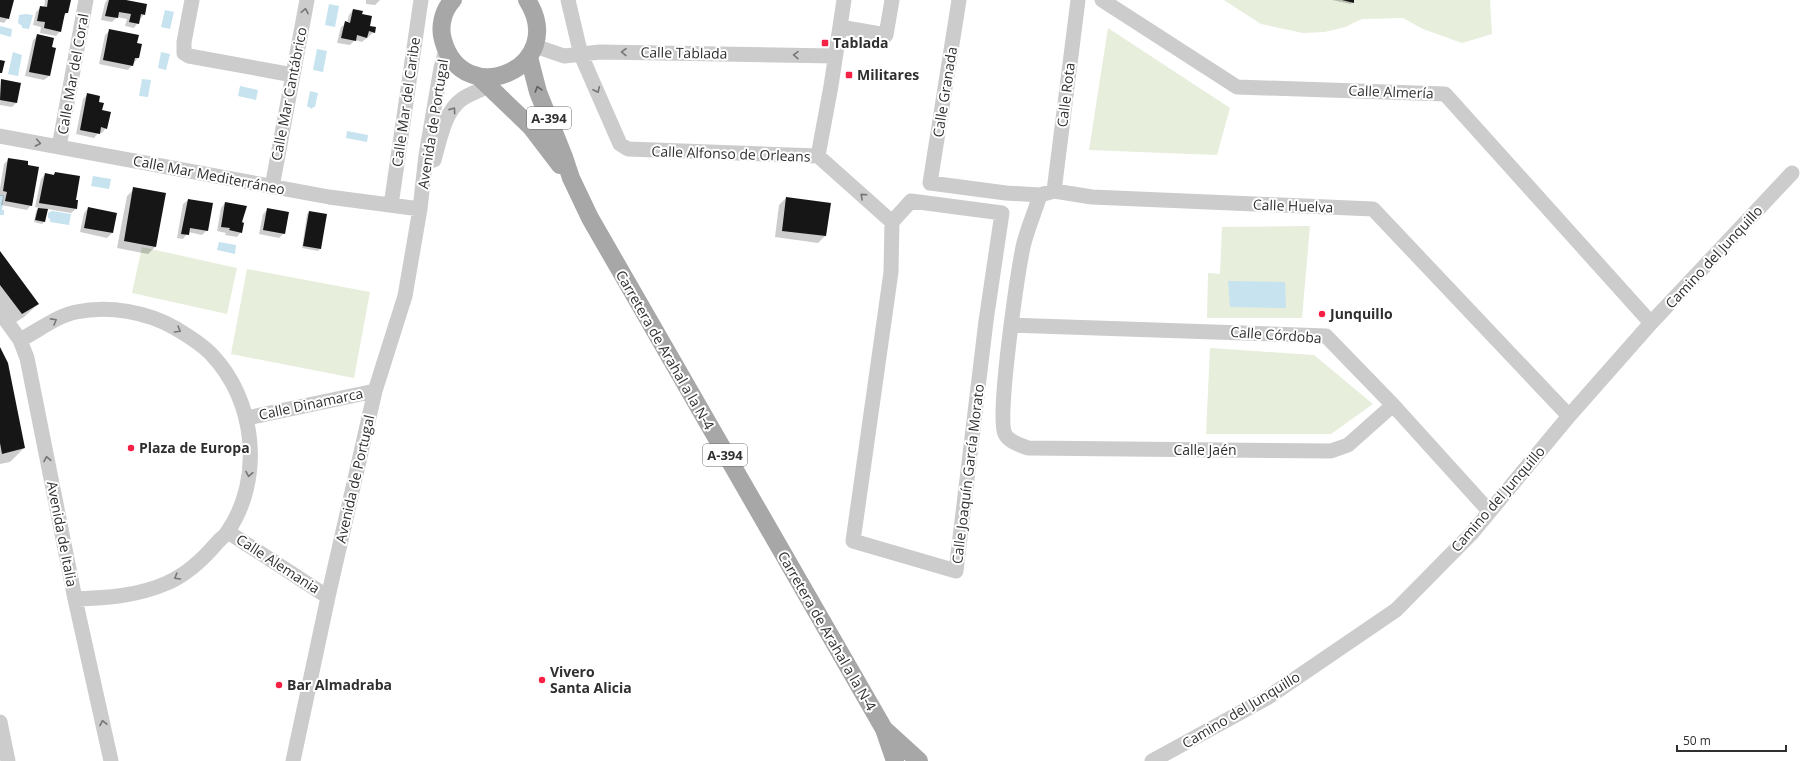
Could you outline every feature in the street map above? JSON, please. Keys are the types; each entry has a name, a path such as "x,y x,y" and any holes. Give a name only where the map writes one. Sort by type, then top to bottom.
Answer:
{"main road":[{"name":"A-394","path":"527,0 534,11 538,28 532,51"},
{"name":"A-394","path":"451,1 444,14 442,26 442,38 446,50 452,60 461,68 487,80"},
{"path":"487,80 513,72 532,51"},
{"name":"Carretera de Arahal a la N-4","path":"532,51 538,92 564,157 570,178 590,218 681,379 884,729 895,761"},
{"name":"Carretera de Arahal a la N-4","path":"487,80 531,127 570,178"},
{"name":"Carretera de Arahal a la N-4","path":"884,729 919,761"}],"street":[{"name":"Calle Mar del Coral","path":"59,147 86,0"},
{"path":"192,0 184,42 184,53 189,56 293,75"},
{"name":"Calle Mar Cantábrico","path":"272,187 307,0"},
{"name":"Calle Mar del Caribe","path":"391,205 421,0"},
{"path":"568,0 581,55"},
{"path":"818,156 831,86 844,0"},
{"path":"840,27 886,35 892,0"},
{"name":"Calle Granada","path":"930,183 959,0"},
{"name":"Calle Rota","path":"1004,434 1002,418 1012,325 1023,246 1047,193 1078,0"},
{"name":"Calle Almería","path":"1102,0 1237,87 1445,94 1651,323"},
{"name":"Avenida de Portugal","path":"293,761 328,597 375,390 405,296 420,204 426,155 441,68 446,50"},
{"name":"Calle Tablada","path":"532,51 564,56 600,52 835,56"},
{"name":"Calle Alfonso de Orleans","path":"581,55 620,144 628,149 643,151 818,156 892,222"},
{"name":"Avenida de Portugal","path":"420,204 444,126 454,108 487,80"},
{"name":"Calle Mar Mediterráneo","path":"0,136 329,197 391,205 420,204"},
{"name":"Camino del Junquillo","path":"1152,761 1267,698 1396,610 1472,533 1569,416 1651,323 1792,173"},
{"name":"Calle Huelva","path":"930,183 1006,193 1047,193 1092,197 1373,209 1569,416"},
{"name":"Calle Joaquín García Morato","path":"911,201 1002,213 986,321 956,571 853,541 891,272 892,222 911,201"},
{"path":"20,340 58,318 76,312 113,310 152,316 185,334 211,354 228,377 239,397 247,418 251,457 249,475 244,496 228,532 208,554 187,571 167,583 125,596 75,599"},
{"name":"Avenida de Italia","path":"0,312 20,340 27,358 75,599 111,761"},
{"name":"Calle Córdoba","path":"1012,325 1326,336 1393,405 1489,511"},
{"name":"Calle Dinamarca","path":"247,418 375,390"},
{"name":"Calle Jaén","path":"1004,434 1015,444 1028,448 1331,451 1348,445 1393,405"},
{"name":"Calle Alemania","path":"228,532 328,597"},
{"path":"0,722 8,761"}],"green space":[{"path":"1224,0 1490,0 1492,34 1462,43 1423,29 1403,18 1362,19 1345,27 1325,32 1303,33 1261,24"},
{"path":"1108,28 1230,108 1217,155 1089,150"},
{"path":"1310,226 1302,318 1207,318 1208,273 1220,274 1222,227"},
{"path":"142,247 237,268 227,314 132,293"},
{"path":"247,269 370,292 354,378 231,354"},
{"path":"1210,348 1314,355 1373,404 1331,434 1206,434"}],"water":[{"path":"329,4 339,6 335,27 325,25"},
{"path":"165,10 174,12 170,29 161,27"},
{"path":"19,15 33,15 29,29 22,28 22,26 18,23"},
{"path":"0,26 12,29 11,37 0,34"},
{"path":"317,49 327,51 323,72 313,70"},
{"path":"13,52 22,55 18,76 8,74"},
{"path":"161,52 170,54 166,70 158,68"},
{"path":"142,79 151,80 148,97 139,96"},
{"path":"240,86 258,90 256,100 238,96"},
{"path":"310,91 318,93 315,107 312,109 307,106"},
{"path":"347,131 368,135 367,142 346,138"},
{"path":"93,176 111,179 109,189 91,186"},
{"path":"0,195 4,195 2,210 4,210 4,215 0,215"},
{"path":"52,211 71,214 69,225 50,222 48,213"},
{"path":"219,242 236,245 235,254 217,250"},
{"path":"1228,281 1285,282 1286,308 1230,307"}],"building":[{"path":"0,0 14,0 9,19 0,17"},
{"path":"48,0 71,0 68,13 65,13 61,32 44,28 45,22 37,21 40,6 47,7"},
{"path":"109,0 126,0 147,4 145,15 141,14 139,24 129,22 131,14 119,12 118,18 105,16"},
{"path":"1342,0 1354,0 1354,3"},
{"path":"353,9 363,11 362,14 372,16 370,26 376,27 375,33 369,31 367,38 357,35 356,41 341,38 345,21 350,23"},
{"path":"109,29 139,35 137,43 142,44 139,58 135,58 133,66 103,60"},
{"path":"37,34 54,38 52,47 56,48 50,76 29,72"},
{"path":"0,60 5,61 2,73 0,73"},
{"path":"1,79 21,83 17,103 0,100"},
{"path":"87,93 100,96 99,102 104,103 102,110 111,112 107,129 101,127 100,134 80,130"},
{"path":"8,158 28,161 28,165 39,167 32,206 5,201 7,192 3,191"},
{"path":"55,172 80,176 76,200 78,200 77,209 39,203 45,173 54,175"},
{"path":"133,187 166,193 156,247 124,241"},
{"path":"786,197 831,203 826,236 782,231"},
{"path":"188,199 213,203 208,231 190,228 189,235 181,234"},
{"path":"225,202 247,206 242,222 244,223 242,233 229,230 230,228 221,227"},
{"path":"88,207 117,213 113,233 84,228"},
{"path":"38,208 48,209 45,222 35,220"},
{"path":"267,208 289,212 285,234 263,230"},
{"path":"309,211 327,214 321,249 303,246"},
{"path":"0,251 39,304 22,314 0,285"},
{"path":"0,347 8,363 25,448 2,454 0,443"}],"place":[{"name":"Tablada","path":"825,43"},
{"name":"Militares","path":"849,75"},
{"name":"Junquillo","path":"1322,314"},
{"name":"Plaza de Europa","path":"131,448"},
{"name":"Vivero Santa Alicia","path":"542,680"},
{"name":"Bar Almadraba","path":"279,685"}]}
